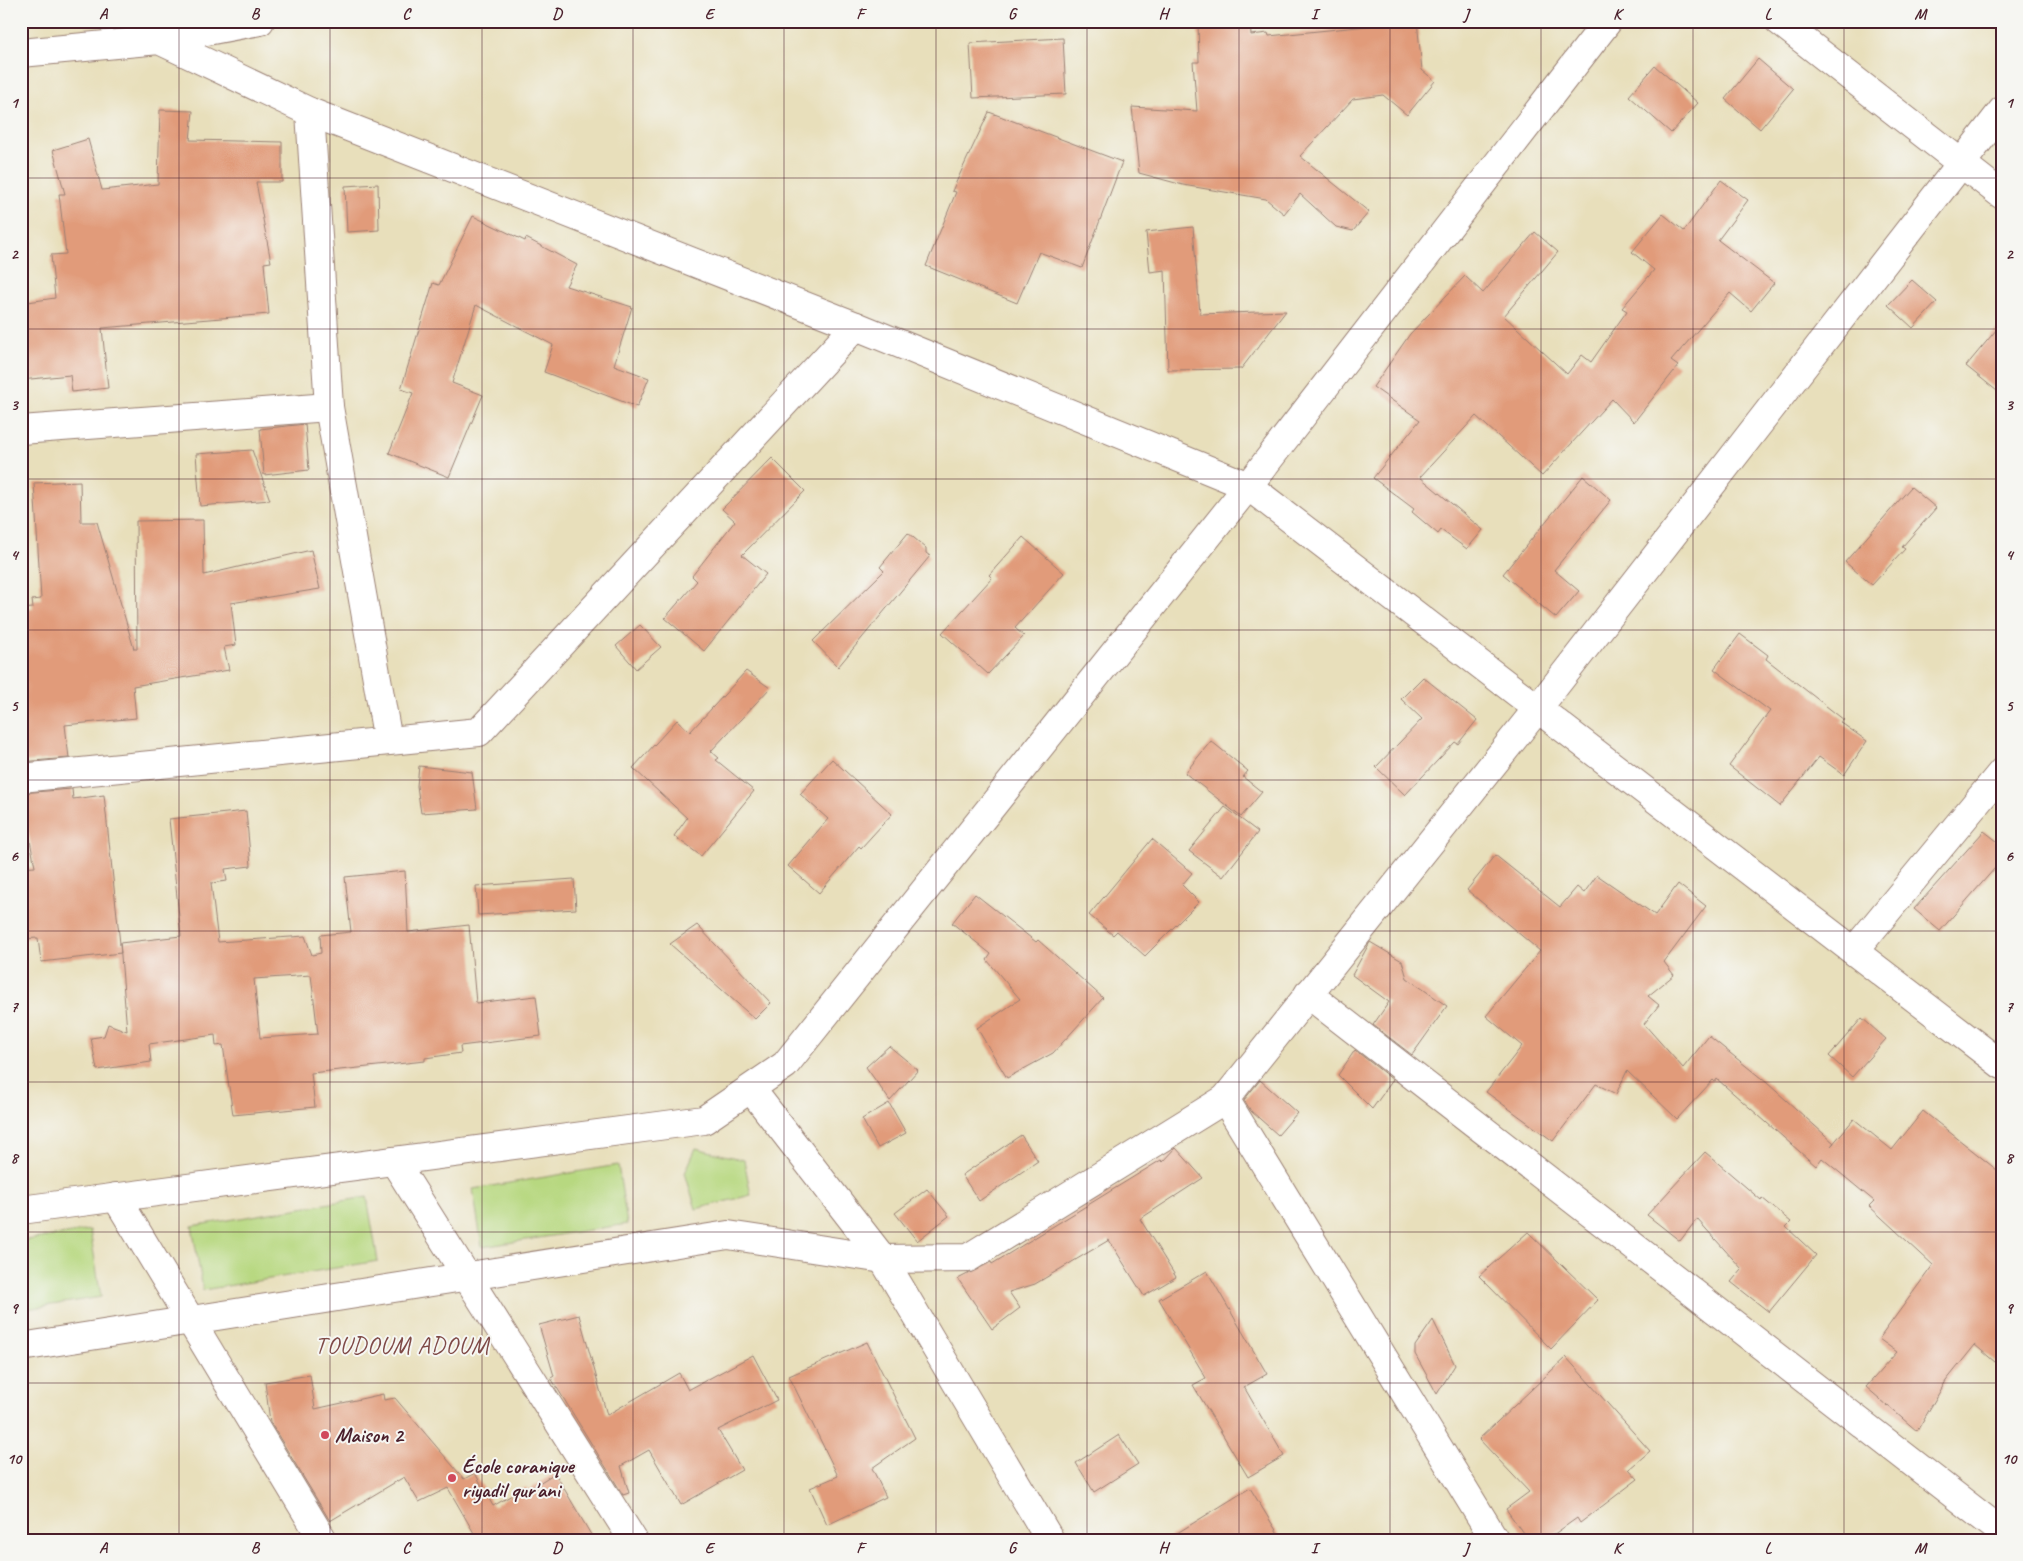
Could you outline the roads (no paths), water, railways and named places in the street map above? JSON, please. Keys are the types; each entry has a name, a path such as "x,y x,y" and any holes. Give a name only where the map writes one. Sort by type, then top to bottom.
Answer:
{"street":[{"path":"21,53 159,40 260,21"},
{"path":"21,1210 704,1120 785,1065 1248,486 1608,21"},
{"path":"1780,21 1959,164 2002,195"},
{"path":"159,40 310,112 856,326 1248,486 2002,1065"},
{"path":"21,1347 728,1236 883,1259 968,1258 1225,1099 1538,708 2002,111"},
{"path":"310,112 330,407 388,741"},
{"path":"21,778 479,732 856,326"},
{"path":"21,430 330,407"},
{"path":"1854,951 2002,772"},
{"path":"1308,994 2002,1532"},
{"path":"751,1088 883,1259 1050,1540"},
{"path":"1225,1099 1495,1540"},
{"path":"394,1160 633,1540"},
{"path":"116,1197 323,1540"}],"place":[{"name":"Maison 2","path":"325,1435"},
{"name":"École coranique riyadil qur'ani","path":"452,1478"}],"district":[{"name":"TOUDOUM ADOUM","path":"402,1345"}]}
